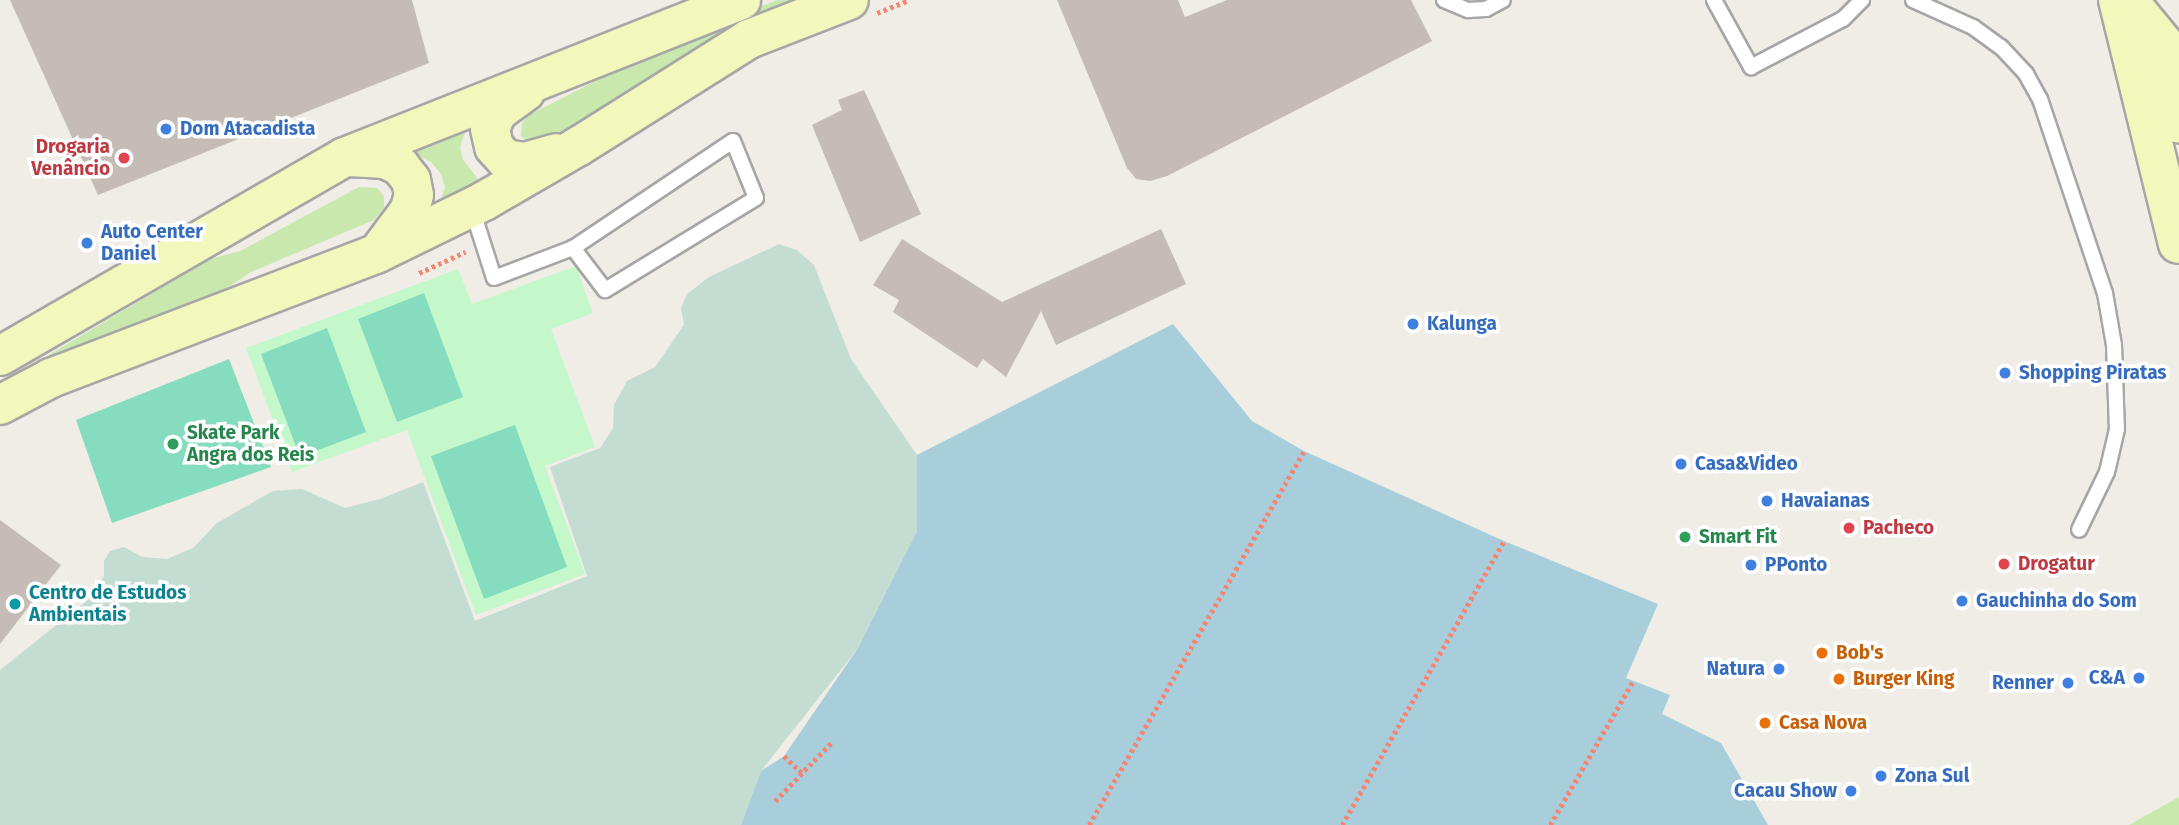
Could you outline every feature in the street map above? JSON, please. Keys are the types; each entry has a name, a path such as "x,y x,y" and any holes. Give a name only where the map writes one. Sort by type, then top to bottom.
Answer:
{"main road":[{"path":"0,356 345,157 741,0"},
{"path":"2120,0 2179,124"},
{"path":"2120,0 2178,244"},
{"path":"2127,0 2179,62"},
{"path":"0,405 51,378 376,254 471,208 579,146 749,39 862,7"},
{"path":"550,75 497,112 490,129 494,147 505,159 525,162 579,146"},
{"path":"345,157 385,159 400,166 411,180 414,195 409,211 376,254"}],"lane":[{"path":"1444,0 1468,10 1486,9 1503,0"},
{"path":"1714,0 1751,67 1843,19 1862,0"},
{"path":"1913,0 1973,27 2001,47 2026,75 2040,99 2105,293 2115,355 2118,429 2107,472 2079,530"},
{"path":"471,208 494,278 573,248 733,141 756,198 605,290 573,248"}],"path":[{"path":"862,7 909,0"},
{"path":"1089,825 1304,451"},
{"path":"1342,825 1504,541"},
{"path":"1550,825 1633,681"},
{"path":"775,801 831,743"},
{"path":"784,756 802,773"}],"green space":[{"path":"777,0 817,0 684,60 542,143 530,144 521,136 522,123 529,115 674,41"},
{"path":"467,125 460,148 463,160 479,180 497,182 440,203 445,187 441,174 431,162 405,150"},
{"path":"359,187 377,188 384,196 384,208 374,220 251,272 194,310 0,384 210,259 240,251"},
{"path":"779,244 797,250 814,265 851,359 917,455 917,531 858,648 761,771 741,825 0,825 0,670 89,599 104,576 104,561 110,551 124,547 142,557 167,559 193,548 217,523 273,491 302,489 345,508 380,499 423,482 475,621 587,576 550,467 600,448 613,428 614,405 627,381 655,367 684,325 681,308 687,294 709,277"},
{"path":"576,266 593,313 551,329 595,447 545,466 585,574 476,615 407,430 292,472 246,348 458,269 472,304"},
{"path":"424,293 463,397 397,422 358,319"},
{"path":"327,328 366,432 300,457 261,354"},
{"name":"Skate Park Angra dos Reis","path":"229,359 271,467 112,523 76,420"},
{"path":"515,425 567,567 484,599 431,456"},
{"path":"2179,797 2179,825 2129,825"}],"water":[{"path":"1173,324 1252,421 1304,451 1504,541 1658,604 1626,678 1670,695 1662,714 1721,743 1768,825 741,825 761,771 784,756 858,648 917,531 917,455"}],"building":[{"name":"Dom Atacadista","path":"10,0 412,0 429,63 98,195"},
{"path":"1057,0 1178,0 1185,17 1227,0 1411,0 1432,41 1167,176 1150,181 1136,179 1127,168"},
{"path":"864,90 921,214 860,242 812,125 842,110 838,100"},
{"path":"1161,229 1186,284 1056,345 1041,311 1006,377 983,359 977,368 893,312 899,300 873,285 902,239 1002,302"},
{"name":"Centro de Estudos Ambientais","path":"0,520 61,565 0,644"}],"place":[{"name":"Dom Atacadista","path":"166,129"},
{"name":"Drogaria Venâncio","path":"124,158"},
{"name":"Auto Center Daniel","path":"87,243"},
{"name":"Kalunga","path":"1413,324"},
{"name":"Shopping Piratas","path":"2005,373"},
{"name":"Skate Park Angra dos Reis","path":"173,444"},
{"name":"Casa&Video","path":"1681,464"},
{"name":"Havaianas","path":"1767,501"},
{"name":"Pacheco","path":"1849,528"},
{"name":"Smart Fit","path":"1685,537"},
{"name":"Drogatur","path":"2004,564"},
{"name":"PPonto","path":"1751,565"},
{"name":"Gauchinha do Som","path":"1962,601"},
{"name":"Centro de Estudos Ambientais","path":"15,604"},
{"name":"Bob's","path":"1822,653"},
{"name":"Natura","path":"1779,669"},
{"name":"C&A","path":"2139,678"},
{"name":"Burger King","path":"1839,679"},
{"name":"Renner","path":"2068,683"},
{"name":"Casa Nova","path":"1765,723"},
{"name":"Zona Sul","path":"1881,776"},
{"name":"Cacau Show","path":"1851,791"}]}
